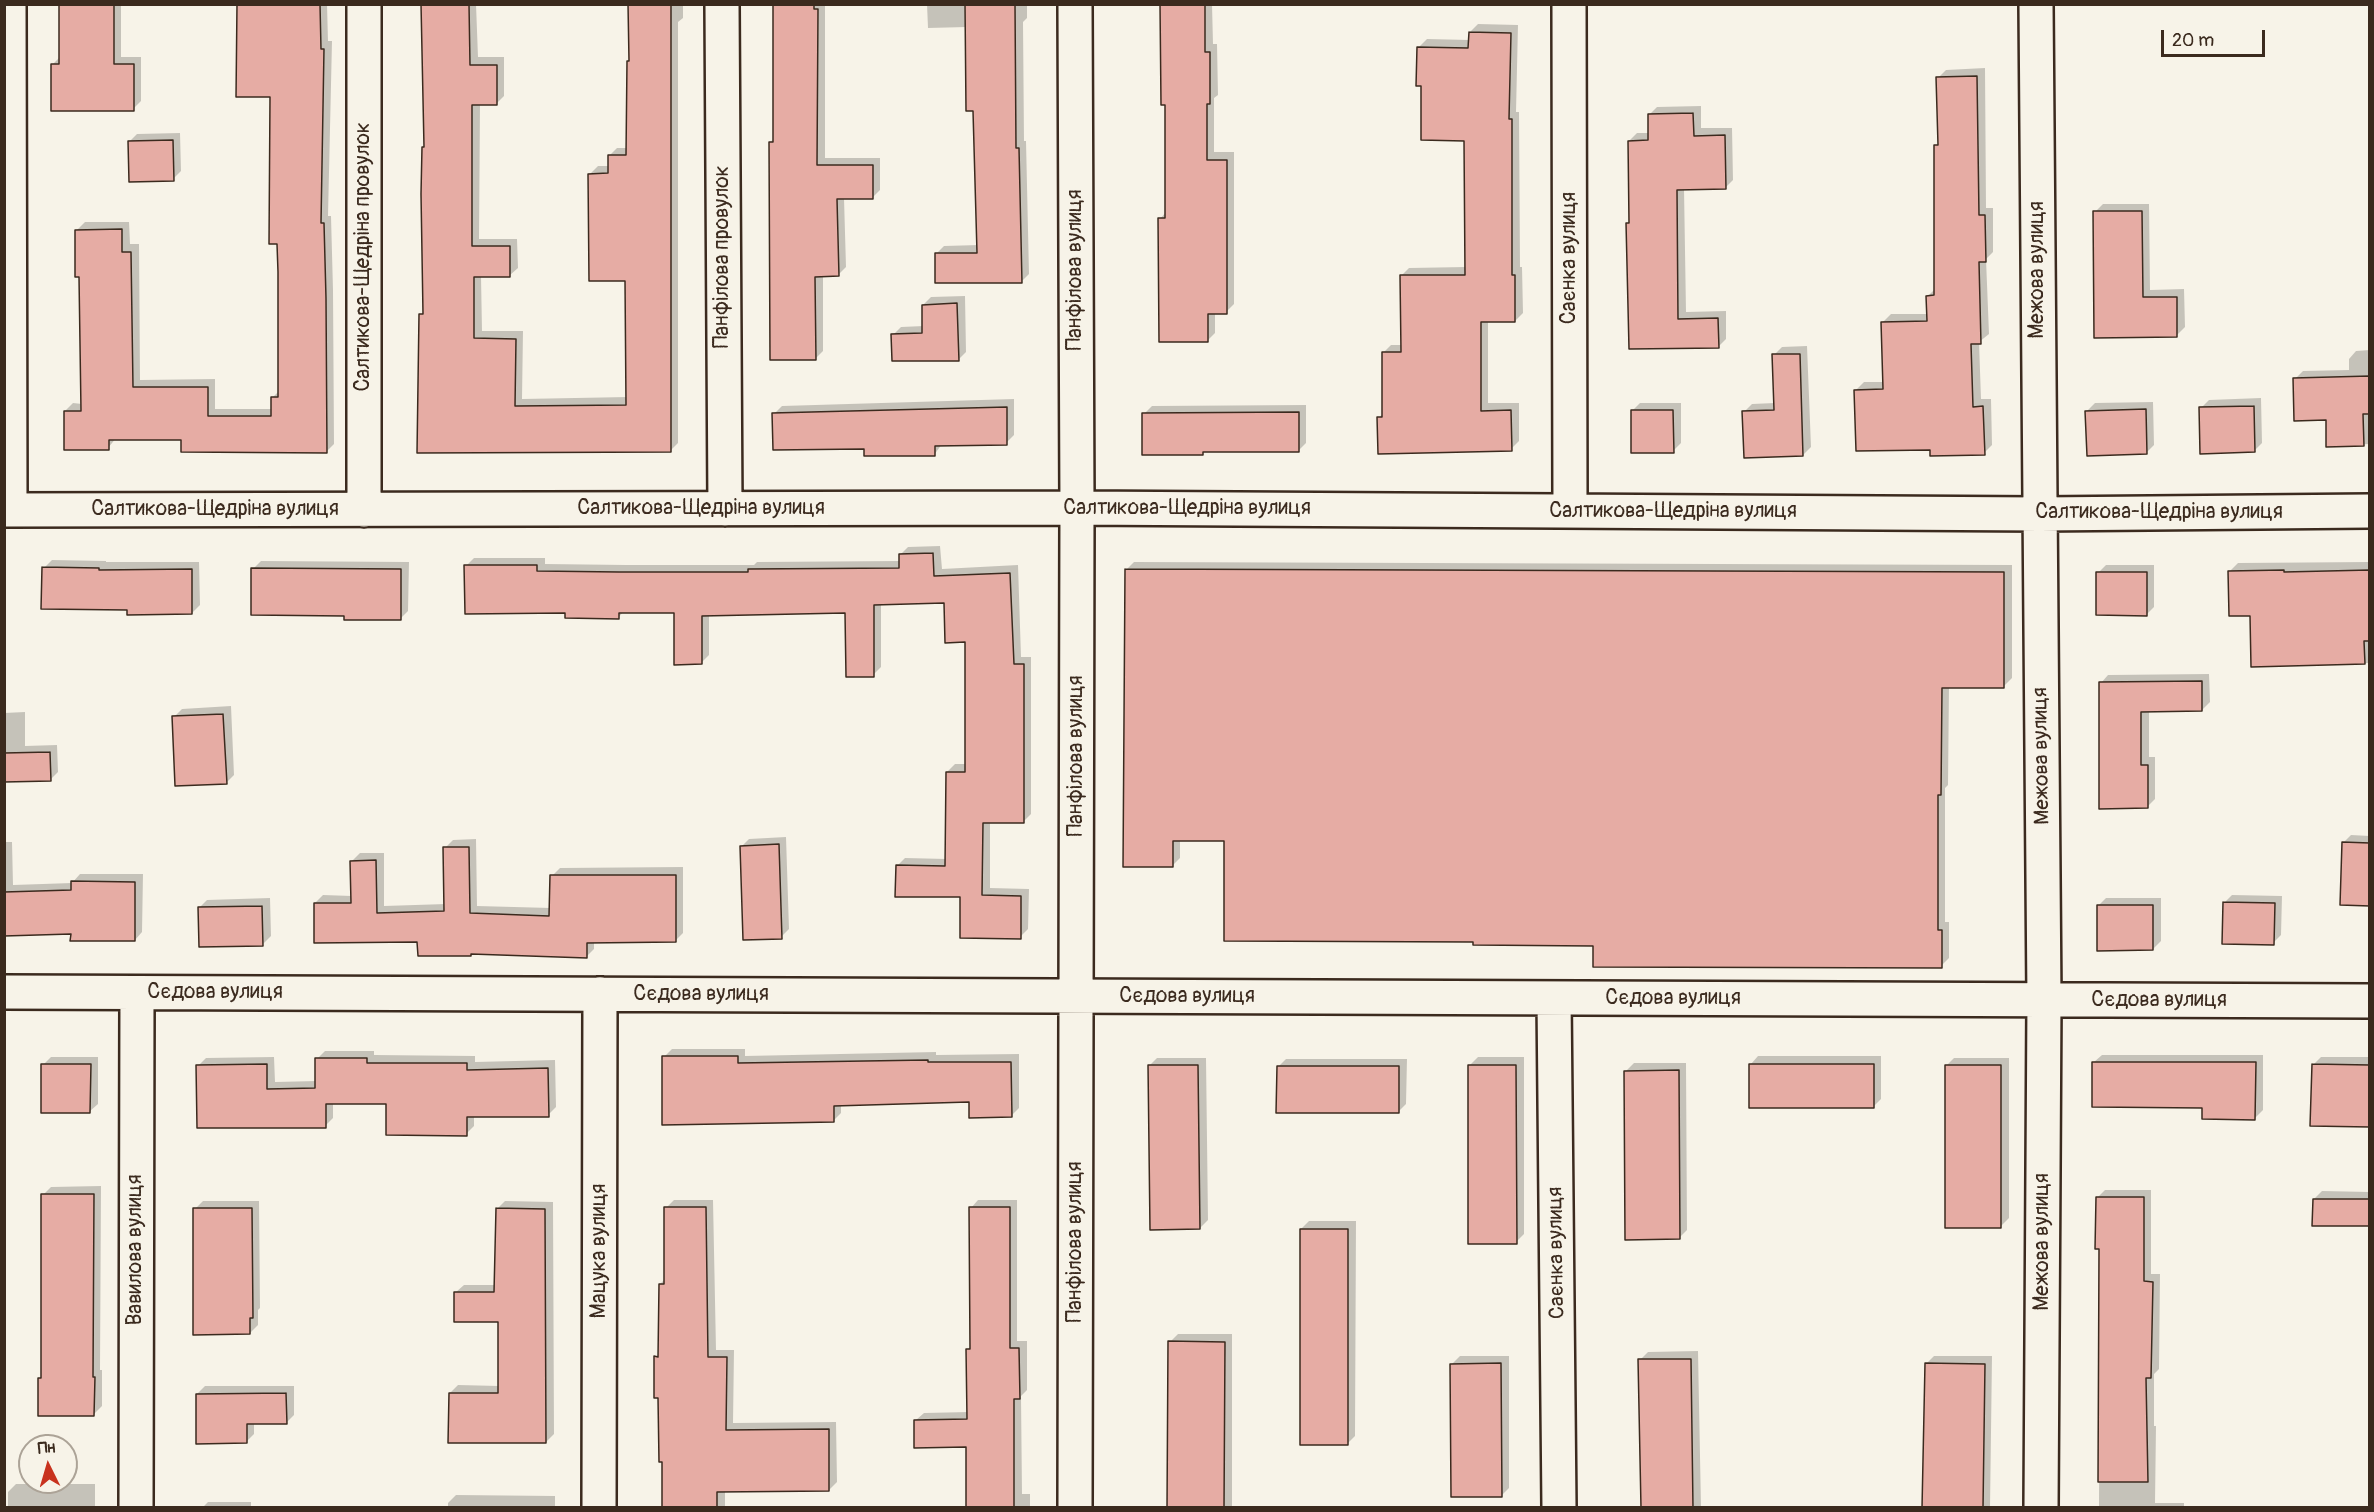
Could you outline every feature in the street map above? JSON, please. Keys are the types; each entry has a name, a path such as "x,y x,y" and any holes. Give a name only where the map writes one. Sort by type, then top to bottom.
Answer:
{"street":[{"path":"7,510 9,4"},
{"name":"Салтикова-Щедріна провулок","path":"364,4 364,510"},
{"name":"Панфілова провулок","path":"722,4 725,509"},
{"name":"Панфілова вулиця","path":"1075,4 1077,508 1075,1508"},
{"name":"Саєнка вулиця","path":"1569,4 1570,511"},
{"name":"Межова вулиця","path":"2036,4 2044,1000 2041,1508"},
{"name":"Салтикова-Щедріна вулиця","path":"7,510 1077,508 2040,514 2370,511"},
{"name":"Сєдова вулиця","path":"4,992 2370,1001"},
{"name":"Вавилова вулиця","path":"136,993 136,1508"},
{"name":"Мацука вулиця","path":"599,1508 600,994"},
{"name":"Саєнка вулиця","path":"1554,998 1559,1508"}],"building":[{"path":"59,4 114,4 114,64 134,64 134,111 51,111 51,64 59,64"},
{"path":"237,4 320,4 321,49 324,49 321,223 324,223 326,298 327,453 181,452 181,440 109,440 109,450 64,450 64,411 81,411 79,277 75,277 75,230 122,229 122,252 131,252 133,387 208,387 208,416 271,416 271,397 278,397 278,272 277,244 269,244 270,97 236,97"},
{"path":"421,4 469,4 470,65 497,65 497,105 472,105 472,246 510,246 510,277 474,277 474,338 516,339 515,406 626,405 625,281 589,281 588,174 608,173 608,155 626,155 628,4 671,4 671,452 417,453 419,314 423,314 421,194 422,147 424,147"},
{"path":"773,4 814,4 814,9 818,9 817,165 873,165 873,199 837,199 839,276 815,277 816,360 770,360 769,142 773,142"},
{"path":"965,4 1015,4 1016,148 1019,148 1022,283 935,283 935,253 977,253 973,111 966,111"},
{"path":"1160,4 1205,4 1205,52 1210,52 1207,160 1227,160 1227,314 1208,314 1208,342 1159,342 1158,218 1165,218 1165,105 1161,105"},
{"path":"1469,32 1511,33 1509,119 1512,119 1512,275 1515,275 1515,322 1481,322 1481,411 1511,410 1512,451 1378,454 1377,417 1382,417 1382,352 1401,352 1400,275 1465,275 1464,141 1421,140 1421,86 1416,86 1417,47 1468,48"},
{"path":"1977,76 1979,215 1985,215 1986,262 1979,262 1981,344 1971,344 1973,407 1983,406 1985,455 1930,456 1930,450 1856,451 1854,390 1883,389 1881,322 1927,321 1926,296 1934,295 1934,145 1938,145 1936,77"},
{"path":"1693,113 1694,136 1725,135 1726,189 1677,190 1678,319 1718,318 1719,348 1629,349 1626,223 1629,223 1628,141 1648,140 1648,114"},
{"path":"173,140 174,181 129,182 128,141"},
{"path":"2093,211 2142,211 2143,297 2177,297 2177,337 2094,338"},
{"path":"957,303 959,361 892,361 891,334 922,333 922,305"},
{"path":"1772,354 1800,354 1803,456 1744,458 1742,411 1774,410"},
{"path":"2370,376 2370,414 2363,414 2364,446 2326,447 2326,420 2294,421 2293,378"},
{"path":"2254,406 2255,452 2200,454 2199,407"},
{"path":"1007,407 1007,445 935,446 935,456 864,456 864,449 773,450 772,413"},
{"path":"2146,409 2147,454 2087,456 2085,411"},
{"path":"1631,410 1673,410 1674,453 1631,453"},
{"path":"1299,412 1299,452 1203,452 1203,455 1142,455 1142,413"},
{"path":"933,553 934,576 1010,573 1014,664 1024,664 1024,823 983,823 982,895 1021,896 1021,939 960,938 960,897 895,897 896,865 945,866 946,772 965,772 965,642 945,643 944,603 874,605 874,677 846,677 845,613 702,616 702,664 674,665 674,613 619,613 619,619 565,618 565,613 465,614 464,565 537,565 537,571 748,572 748,569 899,568 899,554"},
{"path":"42,567 99,568 99,570 192,569 192,614 127,615 127,610 41,609"},
{"path":"251,568 401,569 401,620 344,620 344,616 251,615"},
{"path":"1125,569 2004,572 2004,688 1942,688 1941,795 1938,795 1938,930 1942,930 1942,968 1593,967 1593,946 1473,945 1473,942 1224,941 1224,841 1173,841 1173,867 1123,867"},
{"path":"2284,570 2284,572 2370,570 2370,641 2364,641 2365,664 2251,667 2250,616 2229,616 2228,571"},
{"path":"2096,572 2147,572 2147,616 2096,615"},
{"path":"2202,681 2202,711 2141,712 2141,765 2148,765 2148,808 2099,809 2099,682"},
{"path":"223,714 227,784 175,786 172,716"},
{"path":"50,752 51,781 4,782 4,753"},
{"path":"2342,842 2370,843 2370,906 2340,905"},
{"path":"779,844 782,939 743,940 740,846"},
{"path":"443,847 469,847 470,913 549,916 550,875 676,875 676,942 587,943 587,958 471,954 471,956 418,956 417,942 314,943 314,903 351,903 350,861 376,860 377,913 444,911"},
{"path":"71,881 135,882 135,941 70,941 71,934 4,936 4,892 71,890"},
{"path":"2223,902 2275,903 2274,945 2222,944"},
{"path":"2097,905 2153,905 2153,950 2097,951"},
{"path":"262,906 263,946 199,947 198,907"},
{"path":"662,1056 738,1056 738,1063 928,1060 928,1062 1011,1062 1012,1117 969,1118 969,1102 834,1106 834,1122 662,1125"},
{"path":"315,1058 367,1058 367,1063 467,1063 467,1070 548,1068 549,1117 467,1117 467,1136 386,1135 386,1104 326,1104 326,1128 197,1128 196,1065 267,1064 267,1089 315,1088"},
{"path":"2092,1062 2256,1062 2255,1120 2202,1119 2202,1108 2092,1107"},
{"path":"41,1064 91,1064 90,1113 41,1113"},
{"path":"1749,1064 1874,1064 1874,1108 1749,1108"},
{"path":"2312,1064 2370,1065 2370,1127 2310,1126"},
{"path":"1148,1065 1198,1065 1200,1229 1150,1230"},
{"path":"1468,1065 1516,1065 1517,1244 1468,1244"},
{"path":"1945,1065 2001,1065 2001,1228 1945,1228"},
{"path":"1277,1066 1399,1066 1399,1113 1276,1113"},
{"path":"1679,1070 1680,1239 1625,1240 1624,1071"},
{"path":"41,1194 94,1194 94,1416 38,1416 38,1378 41,1378"},
{"path":"2096,1197 2144,1197 2144,1281 2153,1282 2151,1378 2146,1378 2148,1482 2098,1482 2099,1249 2095,1249"},
{"path":"2313,1199 2370,1199 2370,1226 2312,1226"},
{"path":"664,1207 706,1207 708,1357 727,1357 726,1430 829,1429 829,1491 717,1492 717,1508 662,1508 662,1462 659,1462 658,1398 654,1398 654,1356 658,1357 659,1284 664,1284"},
{"path":"969,1207 1010,1207 1010,1348 1019,1348 1020,1399 1014,1399 1014,1508 966,1508 966,1447 914,1448 914,1420 967,1419 966,1349 970,1349"},
{"path":"193,1208 252,1208 253,1318 250,1318 250,1334 193,1335"},
{"path":"496,1208 545,1209 546,1443 448,1443 449,1393 498,1393 498,1322 454,1322 454,1292 494,1292"},
{"path":"1300,1229 1348,1229 1348,1445 1300,1445"},
{"path":"1168,1341 1225,1342 1224,1508 1167,1508"},
{"path":"1638,1359 1691,1359 1693,1508 1641,1508"},
{"path":"1501,1363 1502,1497 1451,1497 1450,1364"},
{"path":"1925,1363 1985,1364 1983,1508 1922,1508"},
{"path":"286,1393 287,1424 247,1424 247,1443 196,1444 196,1394"}]}
